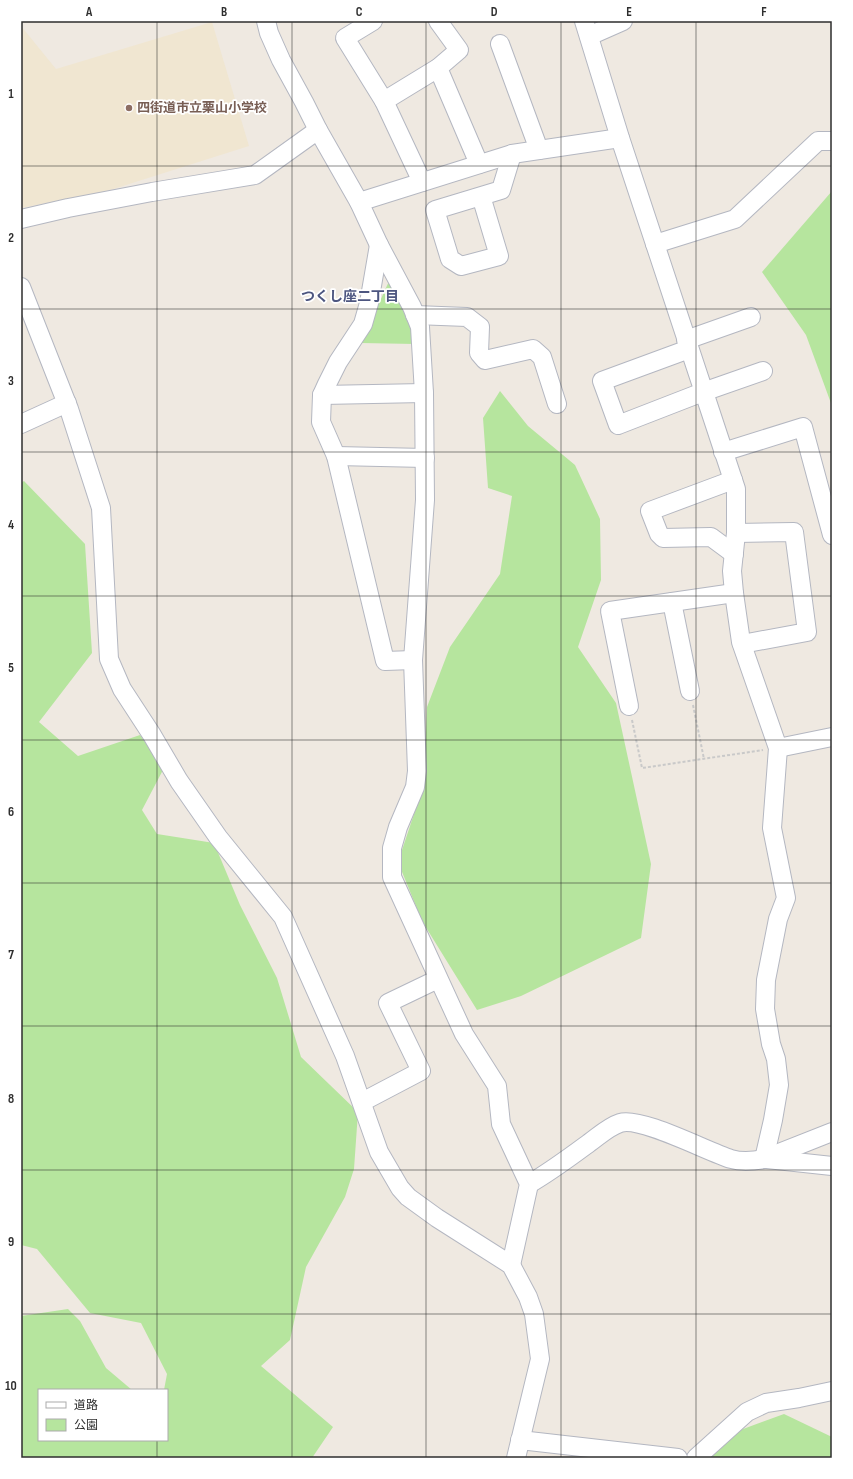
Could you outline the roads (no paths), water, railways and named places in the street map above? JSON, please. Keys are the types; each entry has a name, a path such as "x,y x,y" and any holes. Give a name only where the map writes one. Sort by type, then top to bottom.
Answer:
{"street":[{"path":"266,21 281,60 318,130 359,202 379,245 412,307 420,327 424,393 425,500 413,660 417,771 416,787 398,826 392,848 392,877 464,1034 497,1086 501,1124 529,1184 511,1265"},
{"path":"372,21 345,38 384,101 422,182"},
{"path":"384,101 438,68 459,50 438,21"},
{"path":"623,21 587,29 620,138 736,489 736,533 732,571 742,644 778,748 772,828 786,898 778,919 766,980 765,1009 771,1044 776,1059 779,1085 764,1159"},
{"path":"500,44 539,150"},
{"path":"438,68 479,164"},
{"path":"21,219 152,192 255,175 318,130"},
{"path":"359,202 512,154 620,138"},
{"path":"655,244 734,219 818,141 832,141"},
{"path":"481,196 501,190 512,154"},
{"path":"379,245 363,324 338,362 322,395 321,422 336,456 385,661 413,660"},
{"path":"21,287 67,403 101,508 109,659 122,690 152,735 179,781 218,837 283,917 345,1056 379,1152 400,1188 408,1197 438,1218 511,1265 528,1297 534,1314 540,1359 516,1458"},
{"path":"415,315 468,317 480,327 478,353 485,360 533,349 542,357 557,404"},
{"path":"751,317 602,381 618,425 703,392 763,371"},
{"path":"322,395 424,393"},
{"path":"21,424 67,403"},
{"path":"723,452 803,427 832,535"},
{"path":"336,456 425,458"},
{"path":"733,480 650,511 659,534 663,538 711,537 734,554"},
{"path":"736,533 794,532 807,632 742,644"},
{"path":"629,706 610,611 734,593"},
{"path":"672,602 690,691"},
{"path":"778,748 832,737"},
{"path":"362,1102 421,1071 388,1003 438,979"},
{"path":"529,1184 621,1122 634,1122 664,1132 733,1160 754,1161 764,1159 832,1132"},
{"path":"764,1159 832,1166"},
{"path":"696,1458 747,1412 766,1402 832,1391"},
{"path":"520,1440 678,1458"}],"place":[{"name":"四街道市立栗山小学校","path":"129,108"}],"district":[{"name":"つくし座二丁目","path":"350,296"}]}
